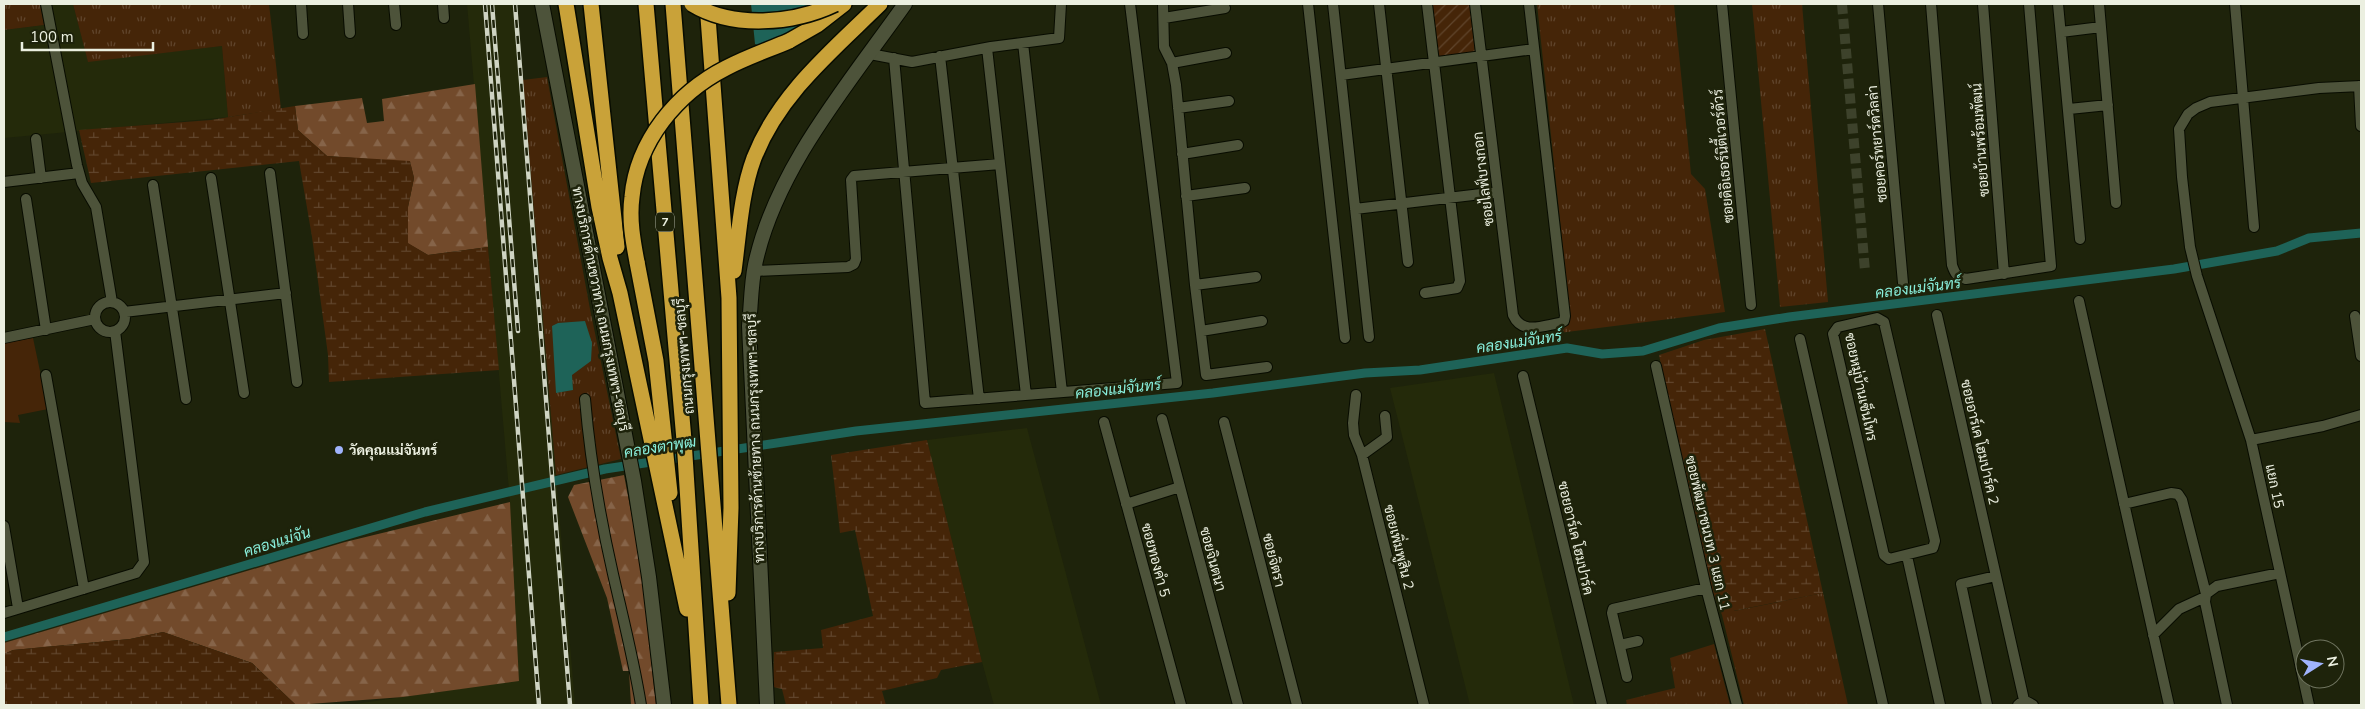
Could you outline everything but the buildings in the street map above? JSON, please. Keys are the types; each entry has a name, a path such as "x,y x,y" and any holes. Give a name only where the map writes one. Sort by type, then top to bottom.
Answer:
{"highway":[{"path":"566,4 570,40 599,207 610,258 658,443 673,545 696,655"},
{"path":"591,4 611,206 619,259 620,293"},
{"name":"ถนนกรุงเทพฯ-ชลบุรี","path":"646,4 687,474 696,655 701,705"},
{"name":"ถนนกรุงเทพฯ-ชลบุรี","path":"673,4 729,705"},
{"path":"692,4 728,17 758,21 790,18 820,11 835,4"},
{"path":"707,4 729,298 731,468 726,659"},
{"path":"658,443 656,361 637,262 631,214 635,175 642,154 672,109 704,81 738,62 804,33 844,4"},
{"path":"729,298 747,182 754,158 769,126 781,106 799,84 880,4"}],"main road":[{"name":"ทางบริการด้านซ้ายทาง ถนนกรุงเทพฯ-ชลบุรี","path":"767,705 754,469 749,326 754,271 772,209 800,152 905,4"},
{"name":"ทางบริการด้านขวาทาง ถนนกรุงเทพฯ-ชลบุรี","path":"543,7 634,481 649,577 664,705"}],"street":[{"path":"46,4 79,173 82,183 96,207 112,302"},
{"path":"301,4 303,34"},
{"path":"348,4 350,33"},
{"path":"394,4 396,25"},
{"path":"443,4 444,18"},
{"path":"870,54 912,62 987,48 1059,38 1061,4"},
{"path":"894,58 925,403 1177,383 1130,4"},
{"path":"1163,4 1164,47 1172,62 1178,108 1195,285 1206,375 1267,367"},
{"path":"1308,4 1346,338"},
{"path":"1333,4 1369,337"},
{"path":"1379,4 1408,262"},
{"path":"1425,294 1459,286 1428,4"},
{"name":"ซอยไลฟ์บางกอก","path":"1475,4 1513,315 1520,326 1526,328 1560,323 1564,321 1565,316 1534,49"},
{"path":"1340,75 1534,49 1529,4"},
{"name":"ซอยดิอิเธอร์นิตี้เวอร์ดัวร์","path":"1722,4 1751,306"},
{"name":"ซอยคอร์ทยาร์ดวิลล่า","path":"1878,4 1903,283"},
{"path":"1931,4 1952,265 1959,278 1966,279 2047,269 2052,263 2029,4"},
{"name":"ซอยบ้านพร้อมพัฒน์","path":"1983,4 2004,274"},
{"path":"2058,4 2080,240"},
{"path":"2099,4 2116,203"},
{"path":"2235,4 2254,226"},
{"path":"1164,18 1225,8"},
{"path":"2061,32 2101,28"},
{"path":"1023,43 1062,392"},
{"path":"987,48 1026,395"},
{"path":"1172,62 1226,53"},
{"path":"940,56 979,399"},
{"path":"2360,86 2361,126"},
{"name":"แยก 15","path":"2309,705 2251,440 2197,276 2190,247 2179,129 2182,121 2196,108 2210,102 2244,96 2360,86"},
{"path":"1178,108 1229,101"},
{"path":"2069,109 2108,105"},
{"path":"36,139 41,178"},
{"path":"1182,154 1238,146"},
{"path":"754,271 848,267 854,264 856,260 851,180 854,176 1000,164"},
{"path":"4,182 79,173"},
{"path":"270,174 297,382"},
{"path":"211,178 244,393"},
{"path":"153,185 186,399"},
{"path":"1186,196 1245,188"},
{"path":"1355,209 1498,192"},
{"path":"26,199 46,330"},
{"path":"1195,285 1256,277"},
{"path":"124,312 231,301 286,293"},
{"path":"2079,301 2169,705"},
{"path":"112,302 120,306 124,312 122,325 115,331 102,330 95,319 100,306 112,302"},
{"name":"ซอยอาร์เค โฮมปาร์ค 2","path":"1937,316 2025,704"},
{"path":"2355,316 2361,356"},
{"name":"ซอยหมู่บ้านเซ็นโทร","path":"1877,318 1884,322 1935,541 1933,548 1907,556 1889,559 1884,555 1834,334 1838,327 1877,318"},
{"path":"4,338 95,319"},
{"path":"1201,331 1262,321"},
{"path":"4,613 136,573 144,562 115,331"},
{"path":"1800,339 1883,705"},
{"name":"ซอยพัฒนาชนบท 3 แยก 11","path":"1656,366 1706,588 1737,705"},
{"path":"46,375 84,589"},
{"name":"ซอยอาร์เค โฮมปาร์ค","path":"1523,376 1602,705"},
{"name":"ซอยเพิ่มพูสิน 2","path":"1356,395 1353,424 1354,435 1362,455 1424,705"},
{"path":"586,400 589,441 597,488 613,572 635,665 641,705"},
{"path":"2251,440 2323,426 2361,414"},
{"path":"1362,455 1388,437 1385,416"},
{"name":"ซอยจินตนา","path":"1162,419 1238,705"},
{"name":"ซอยทองคำ 5","path":"1104,422 1181,705"},
{"name":"ซอยจิตรา","path":"1224,422 1297,705"},
{"path":"1126,504 1180,487"},
{"path":"2124,504 2170,493 2178,494 2182,500 2206,596 2227,705"},
{"path":"4,526 18,608"},
{"path":"1907,556 1940,705"},
{"path":"2153,635 2179,609 2206,596 2217,586 2280,573"},
{"path":"1987,705 1961,584 1996,576"},
{"path":"1627,677 1613,608 1706,588"},
{"path":"1620,645 1638,640"}],"shaded area":[{"path":"40,4 73,4 88,61 222,46 228,117 4,138 4,30 44,25"},
{"path":"467,4 517,4 575,705 348,705 519,680 510,502"},
{"path":"1494,373 1574,705 1470,705 1390,388"},
{"path":"1027,428 1101,705 994,705 982,662 927,440"}],"green space":[{"path":"4,4 40,4 44,25 4,30"},
{"path":"73,4 269,4 281,109 228,117 222,46 88,62"},
{"path":"1431,4 1470,4 1475,53 1437,57"},
{"path":"1537,4 1674,4 1691,174 1705,189 1725,312 1559,333 1570,314"},
{"path":"1752,4 1802,4 1828,302 1780,307"},
{"path":"547,77 590,309 621,459 556,475 523,80"},
{"path":"475,84 488,247 428,255 407,243 408,207 414,178 410,162 327,156 298,130 295,106 362,98 367,123 384,121 382,99"},
{"path":"295,106 298,130 327,156 410,161 414,178 408,207 408,243 428,255 488,247 499,370 329,382 328,355 312,237 299,161 91,183 79,130 211,120"},
{"path":"1765,329 1823,593 1733,611 1724,575 1707,579 1659,355 1704,340"},
{"path":"33,338 48,409 18,415 20,423 4,422 4,343"},
{"path":"927,440 982,662 941,670 937,678 882,691 886,705 786,705 782,689 773,687 774,652 823,648 821,630 873,616 855,530 840,533 831,455"},
{"path":"624,475 640,559 656,705 631,705 629,671 623,671 607,598 568,497 574,485"},
{"path":"510,502 519,681 403,697 296,705 252,663 163,632 130,639 13,650 4,654 4,643 345,542"},
{"path":"1724,575 1734,611 1823,593 1848,705 1744,705 1722,615 1707,579"},
{"path":"163,632 252,663 296,705 4,705 4,654 13,650 130,639"},
{"path":"1714,644 1730,705 1627,705 1626,700 1675,688 1670,658"}],"water":[{"path":"751,4 820,4 772,51 755,44"},
{"path":"585,321 592,343 591,361 572,375 573,390 556,393 552,326 558,323"}],"waterway":[{"name":"คลองแม่จันทร์","path":"4,637 425,512 605,469 856,431 1213,393 1365,373 1420,370 1567,348 1602,354 1643,351 1719,328 1789,317 2174,269 2277,251 2309,238 2361,233"}],"tunnel":[{"path":"1842,4 1865,271"}],"railway":[{"path":"485,4 539,705"},
{"path":"492,4 518,331"},
{"path":"515,4 570,705"}],"place":[{"name":"วัดคุณแม่จันทร์","path":"339,450"}],"water label":[{"name":"คลองตาพุฒ","path":"660,447"},
{"name":"คลองแม่จัน","path":"277,542"}]}
